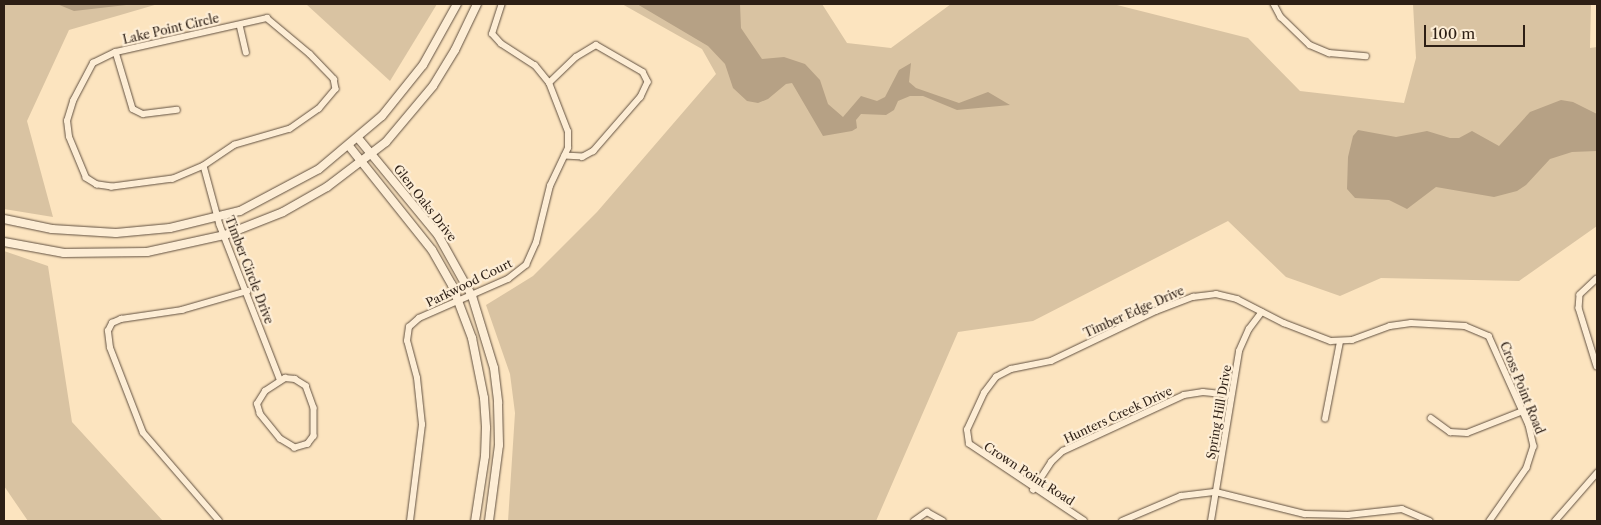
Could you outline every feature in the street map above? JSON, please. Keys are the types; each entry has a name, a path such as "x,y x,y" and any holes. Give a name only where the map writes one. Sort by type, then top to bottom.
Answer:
{"main road":[{"path":"4,219 52,229 116,233 155,231 218,218 270,197 319,169 349,146 397,100 415,77 457,4"},
{"path":"4,242 64,253 126,254 165,250 224,235 283,212 327,188 372,154 433,86 455,50 477,4"},
{"name":"Glen Oaks Drive","path":"358,138 438,235 472,296 494,368 498,403 499,445 489,521"},
{"name":"Glen Oaks Drive","path":"349,146 432,250 459,302 478,362 486,413 485,456 475,521"}],"street":[{"name":"Parkwood Court","path":"410,521 422,425 417,378 407,333 419,318 459,302 517,273 529,261 550,186 565,156 568,132 549,83 535,66 494,36 492,28 502,4"},
{"path":"1274,4 1281,17 1310,46 1329,53 1366,56"},
{"name":"Lake Point Circle","path":"263,18 271,20 324,67 334,80 336,90 300,123 278,134 235,145 204,166 173,179 131,186 104,186 86,178 70,137 67,117 93,63 116,52 240,25 263,18"},
{"path":"240,25 246,52"},
{"path":"549,83 576,57 596,45 643,72 648,82 641,97 594,151 583,157 565,156"},
{"path":"116,52 133,108 143,114 177,110"},
{"name":"Timber Circle Drive","path":"204,166 224,235 280,379"},
{"path":"1597,279 1580,295 1580,316 1597,366"},
{"path":"219,521 143,433 110,348 108,331 112,323 121,318 182,310 247,291"},
{"name":"Timber Edge Drive","path":"966,440 967,430 989,385 1011,368 1051,361 1193,297 1225,295 1321,338 1340,342"},
{"name":"Spring Hill Drive","path":"1211,521 1230,395 1243,339 1262,312"},
{"name":"Cross Point Road","path":"1340,342 1401,324 1465,326 1481,331 1496,347 1532,435 1532,456 1490,521"},
{"path":"1325,419 1340,342"},
{"path":"280,379 300,381 312,398 316,429 311,441 302,447 291,447 280,438 258,410 261,395 280,379"},
{"name":"Hunters Creek Drive","path":"1033,490 1051,462 1063,451 1184,395 1203,392 1230,395"},
{"path":"1431,418 1450,432 1467,433 1523,411"},
{"name":"Crown Point Road","path":"966,440 976,451 1033,490 1084,521"},
{"path":"1555,521 1597,473"},
{"path":"1122,521 1181,496 1216,492 1304,514 1348,515 1402,509 1430,521"},
{"path":"914,521 922,513 927,512 943,521"}],"shaded area":[{"path":"4,4 158,4 69,30 27,121 53,217 4,209"},
{"path":"57,4 135,4 74,11"},
{"path":"306,4 437,4 390,81"},
{"path":"622,4 822,4 847,43 891,48 951,4 1113,4 1248,38 1300,91 1404,103 1416,58 1413,4 1591,4 1590,48 1597,47 1597,226 1519,281 1381,278 1340,296 1286,277 1228,221 1033,321 958,332 876,521 508,521 515,413 510,374 486,305 533,276 597,212 716,74 702,49"},
{"path":"637,4 740,4 741,28 762,59 784,57 805,64 820,80 828,104 843,117 861,96 877,101 885,97 899,70 911,63 909,82 916,88 959,103 988,92 1010,105 957,110 923,96 910,96 898,101 894,110 886,115 861,114 856,120 857,128 852,131 823,136 792,83 786,84 768,99 758,103 747,101 733,88 725,64 708,46"},
{"path":"1561,100 1573,102 1597,114 1597,151 1572,152 1550,159 1526,185 1517,191 1494,197 1436,187 1407,209 1389,200 1355,198 1347,189 1348,157 1353,136 1358,130 1396,137 1427,131 1450,138 1459,138 1472,131 1499,146 1530,112"},
{"path":"4,251 48,266 72,422 163,521 28,521 4,486"}]}
